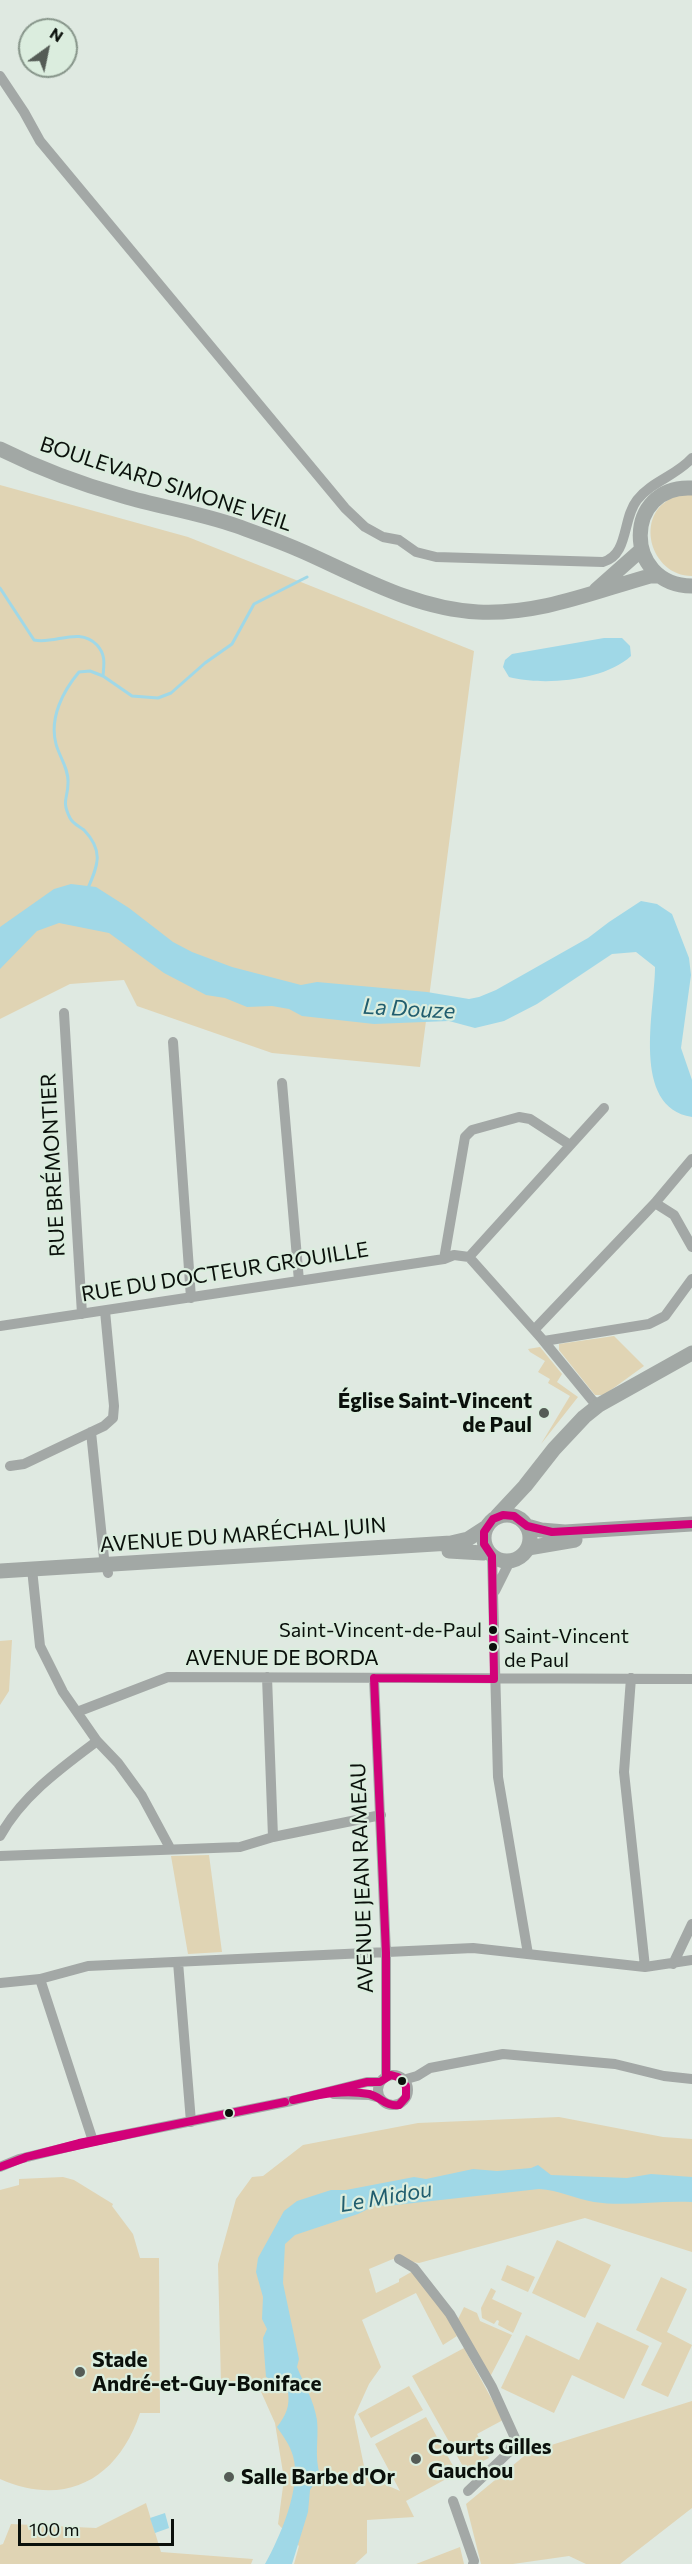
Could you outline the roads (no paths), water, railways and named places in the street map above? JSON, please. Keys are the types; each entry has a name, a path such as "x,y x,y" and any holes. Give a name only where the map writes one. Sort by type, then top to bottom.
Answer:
{"main road":[{"name":"BOULEVARD SIMONE VEIL","path":"0,450 83,484 232,524 274,539 388,591 444,608 477,612 549,607 650,576 660,576"},
{"path":"692,474 688,488 663,494 648,509 640,529 641,550 652,569 675,584 692,586"},
{"name":"BOULEVARD SIMONE VEIL","path":"594,592 641,550"},
{"path":"692,1353 599,1405 584,1417 560,1442 525,1486 485,1528 483,1540 490,1553 510,1561 517,1559 528,1548 549,1543 692,1533"},
{"path":"525,1486 522,1506 530,1537 528,1548"},
{"path":"498,1516 514,1516 541,1530 565,1532 692,1524"},
{"name":"AVENUE DU MARÉCHAL JUIN","path":"0,1580 33,1574 456,1543 468,1539 485,1528"},
{"name":"AVENUE DU MARÉCHAL JUIN","path":"108,1569 464,1550 490,1553"},
{"name":"AVENUE DU MARÉCHAL JUIN","path":"0,1571 33,1574"}],"street":[{"path":"0,76 40,141 345,508 365,527 383,537 399,540 416,552 436,557 603,562 612,560 620,551 628,519 636,501 653,484 682,469 692,458"},
{"name":"RUE BRÉMONTIER","path":"64,1013 82,1314"},
{"path":"172,1042 191,1298"},
{"path":"282,1083 299,1281"},
{"path":"599,1405 592,1400 544,1341 469,1257 604,1108"},
{"path":"449,1257 465,1137 472,1130 519,1118 530,1119 570,1145"},
{"path":"534,1330 655,1203 692,1159"},
{"path":"655,1203 674,1215 692,1247"},
{"name":"RUE DU DOCTEUR GROUILLE","path":"0,1326 449,1257 469,1257"},
{"path":"544,1341 649,1324 665,1316 692,1279"},
{"path":"10,1466 24,1464 91,1432 113,1418 114,1406 105,1311"},
{"path":"91,1432 104,1558 108,1569"},
{"path":"490,1553 494,1591 494,1679 498,1777 528,1954"},
{"path":"494,1591 510,1561"},
{"path":"33,1574 40,1646 63,1692 97,1741 118,1763 142,1796 170,1848"},
{"path":"267,1677 273,1837"},
{"name":"AVENUE DE BORDA","path":"77,1712 161,1678 692,1679"},
{"name":"AVENUE JEAN RAMEAU","path":"374,1678 386,1953 383,2079"},
{"path":"631,1678 624,1772 645,1967"},
{"path":"0,1836 27,1799 97,1741"},
{"path":"0,1856 240,1847 273,1837 381,1815"},
{"path":"673,1964 692,1924"},
{"path":"0,1983 40,1979 88,1966 473,1948 645,1967 692,1960"},
{"path":"178,1962 191,2122"},
{"path":"40,1979 93,2141"},
{"path":"403,2080 417,2076 430,2068 503,2054 615,2064 664,2076 692,2079"},
{"path":"0,2167 20,2159 93,2141 328,2093 396,2075 403,2080 408,2090 402,2102 392,2106 380,2098 369,2095 328,2093"},
{"path":"380,2098 378,2090 383,2079"},
{"path":"399,2259 414,2268 450,2314 492,2387 515,2438 509,2452 468,2491"},
{"path":"453,2501 474,2561 473,2564"}],"water":[{"path":"604,638 622,638 630,646 631,656 605,671 555,681 509,677 503,667 505,660 512,654"},
{"name":"La Douze","path":"71,884 96,887 129,908 173,942 232,967 301,985 317,982 427,992 469,999 496,990 588,938 641,901 657,904 672,914 689,958 691,975 681,1048 692,1080 692,1117 673,1109 660,1095 653,1076 650,1031 655,967 636,952 612,954 537,1004 504,1021 475,1028 449,1021 374,1024 302,1016 289,1009 272,1006 247,1007 225,998 206,995 164,973 109,933 59,923 37,931 0,969 0,927 54,889"},
{"name":"Le Midou","path":"538,2165 551,2175 627,2178 651,2174 692,2177 692,2202 606,2203 587,2201 539,2189 387,2206 376,2205 358,2214 295,2235 285,2244 283,2283 299,2359 297,2367 316,2413 317,2461 320,2475 310,2490 308,2512 292,2564 265,2564 283,2526 295,2482 293,2456 277,2427 287,2410 288,2391 266,2377 263,2338 267,2329 262,2319 263,2297 256,2272 258,2258 284,2211 297,2201 331,2190 346,2190 414,2177 426,2179 473,2169 497,2171 531,2168"},
{"path":"165,2513 169,2528 155,2533 150,2518"}],"waterway":[{"path":"88,888 96,865 97,852 90,838 73,822 67,812 65,803 68,778 54,734 59,705 73,679 79,672 90,671 103,676 132,696 158,698 171,693 205,663 232,644 254,604 307,577"},
{"path":"0,588 34,640 75,636 83,637 97,645 103,656 103,676"}],"place":[{"name":"Église Saint-Vincent de Paul","path":"544,1413"},
{"name":"Saint-Vincent-de-Paul","path":"493,1630"},
{"name":"Saint-Vincent de Paul","path":"493,1647"},
{"name":"Stade André-et-Guy-Boniface","path":"80,2372"},
{"name":"Courts Gilles Gauchou","path":"416,2459"},
{"name":"Salle Barbe d'Or","path":"229,2477"}]}
